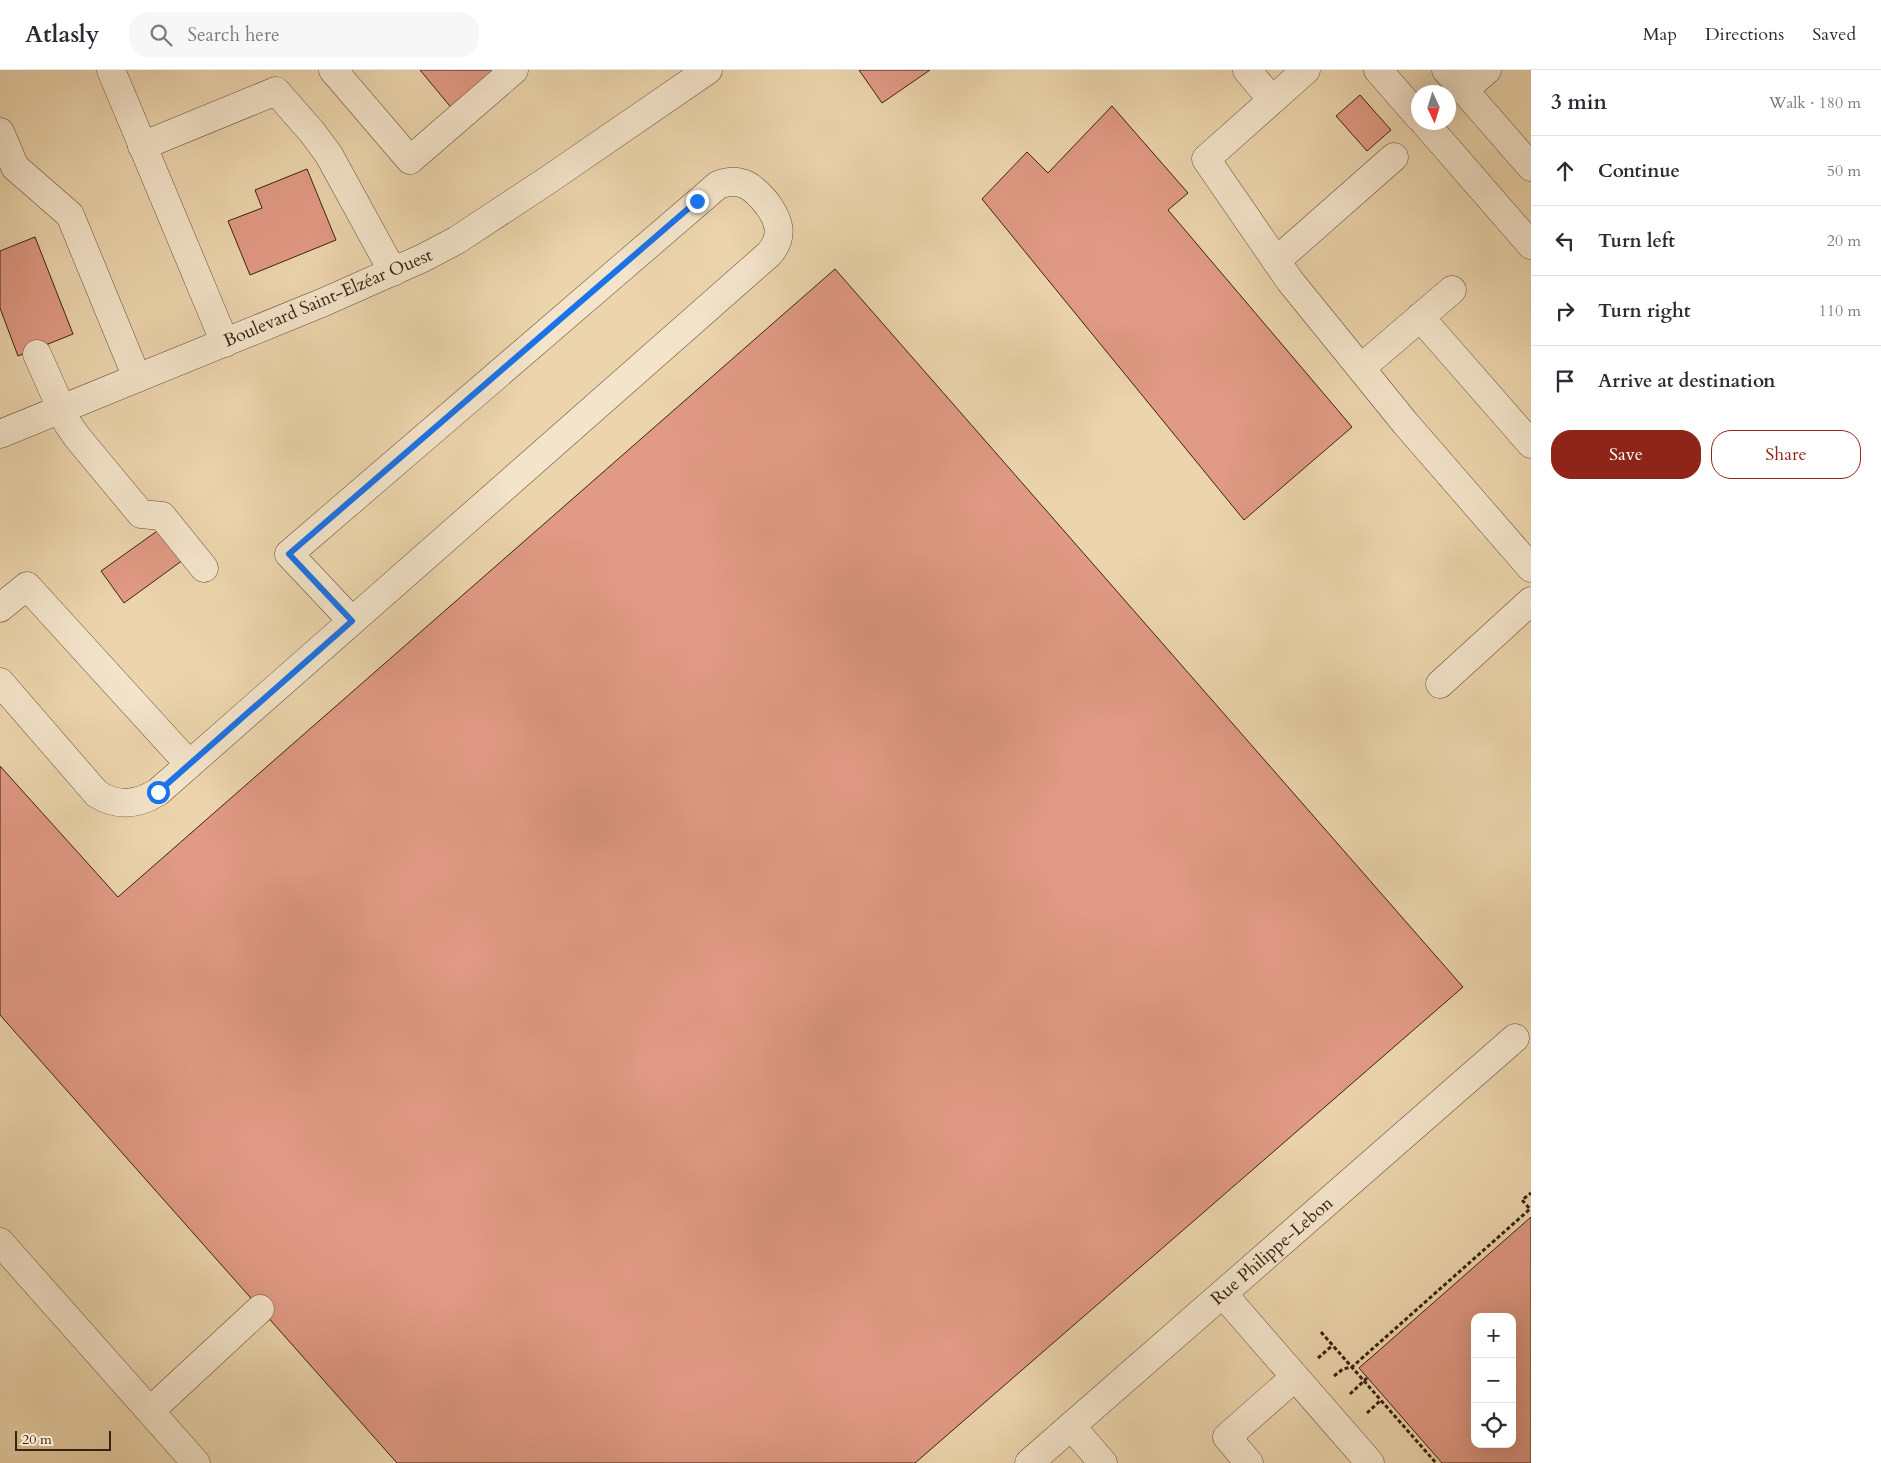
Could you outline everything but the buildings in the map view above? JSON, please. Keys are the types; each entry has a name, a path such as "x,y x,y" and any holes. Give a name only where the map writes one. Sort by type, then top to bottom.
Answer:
{"street":[{"path":"111,70 225,343"},
{"path":"332,70 410,160 514,70"},
{"name":"Boulevard Saint-Elzéar Ouest","path":"0,434 225,343 393,272 457,240 615,135 708,70"},
{"path":"1247,70 1272,100"},
{"path":"1306,70 1206,159 1290,281 1406,424 1531,568"},
{"path":"1378,70 1411,108"},
{"path":"1446,70 1528,158"},
{"path":"1464,90 1487,70"},
{"path":"142,146 276,91 312,132 329,155 393,272"},
{"path":"1431,130 1531,245"},
{"path":"0,132 15,168 70,214 137,378"},
{"path":"1276,261 1394,157"},
{"path":"0,682 90,788 105,799 122,804 141,801 158,792 770,254 778,242 780,227 778,219 754,189 741,182 733,181 718,185 289,554 352,621"},
{"path":"1361,368 1452,290"},
{"path":"1420,317 1531,444"},
{"path":"37,354 68,424 77,437 141,514 162,516 204,568"},
{"path":"0,608 27,586 190,764"},
{"path":"1440,684 1531,601"},
{"name":"Rue Philippe-Lebon","path":"1029,1463 1515,1038"},
{"path":"0,1242 196,1463"},
{"path":"1223,1294 1370,1463"},
{"path":"150,1411 260,1309"},
{"path":"1250,1463 1227,1437 1295,1377"},
{"path":"1071,1426 1103,1463"}],"path":[{"path":"1352,1367 1530,1210 1522,1200 1531,1193"},
{"path":"1321,1332 1366,1380 1436,1463"},
{"path":"1363,1416 1381,1400"}],"route":[{"path":"158,792 352,621 289,554 697,201"}]}
